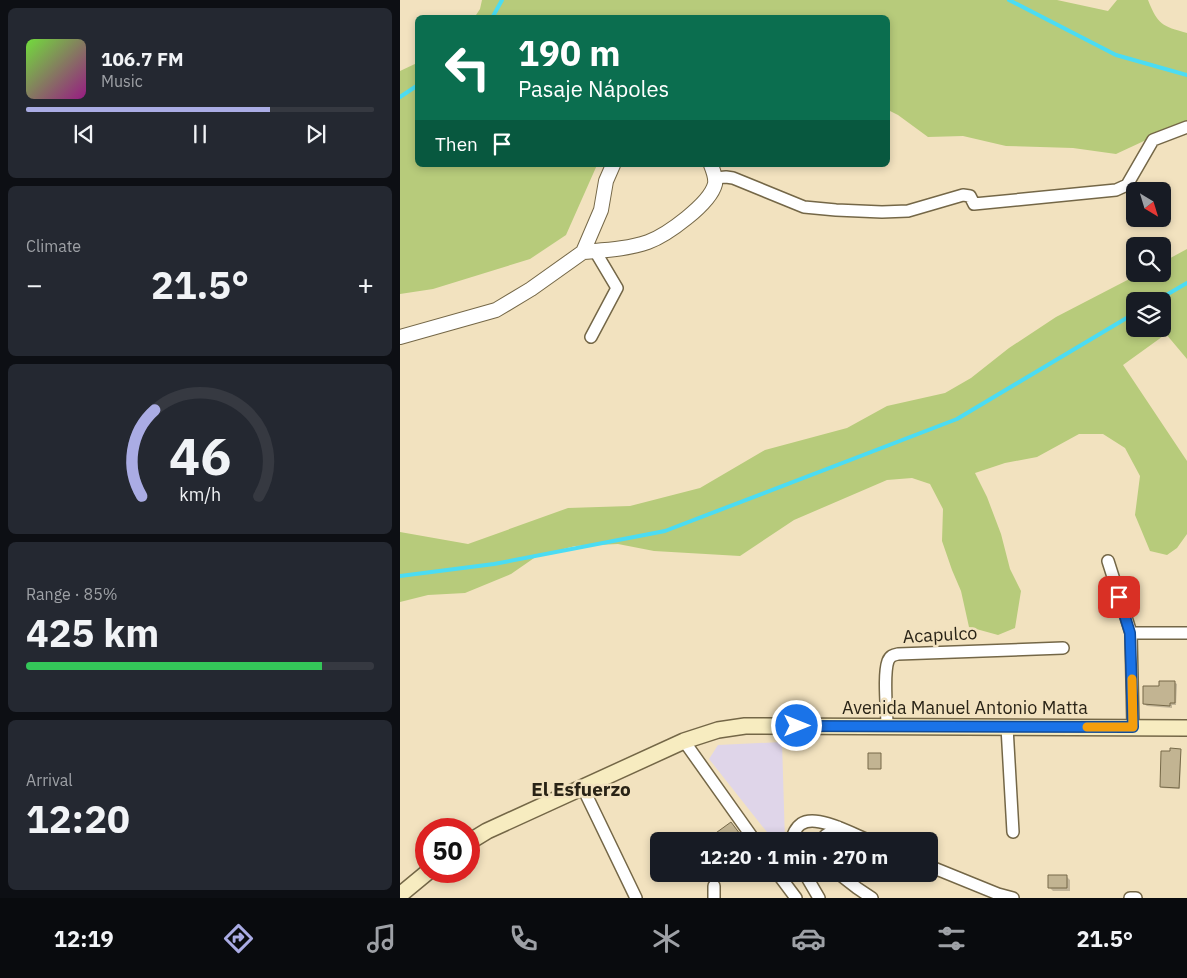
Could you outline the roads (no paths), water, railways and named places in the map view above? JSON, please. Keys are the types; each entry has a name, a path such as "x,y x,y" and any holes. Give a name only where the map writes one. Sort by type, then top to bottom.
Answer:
{"main road":[{"name":"Avenida Manuel Antonio Matta","path":"480,835 582,786 684,741 718,730 745,726 1187,728"},
{"path":"402,895 416,883"}],"street":[{"path":"400,337 496,310 589,251 621,248 648,242 663,235 705,200 714,184 713,172 733,178 804,207 882,212 908,211 963,195 970,196 974,204 1116,190 1127,185 1153,140 1187,127"},
{"path":"589,251 606,181 612,167"},
{"path":"589,251 617,288 591,338"},
{"path":"1108,561 1130,633 1133,727"},
{"path":"1130,633 1187,633"},
{"name":"Acapulco","path":"887,726 886,674 888,659 892,656 898,654 1063,648"},
{"path":"1007,727 1012,832"},
{"path":"684,741 749,832"},
{"path":"582,786 636,898"},
{"path":"795,832 802,823 811,821 838,827 849,832"},
{"path":"830,832 838,827"},
{"path":"938,870 998,894 1013,898"},
{"path":"784,882 796,898"},
{"path":"810,882 819,898"},
{"path":"849,882 872,898"},
{"path":"714,886 714,898"},
{"path":"1130,898 1136,898"}],"waterway":[{"path":"494,15 502,0"},
{"path":"1009,0 1116,55 1187,75"},
{"path":"400,97 415,87"},
{"path":"1171,292 1187,283"},
{"path":"400,576 494,564 665,531 957,419 1126,318"}],"district":[{"name":"El Esfuerzo","path":"581,789"}]}
